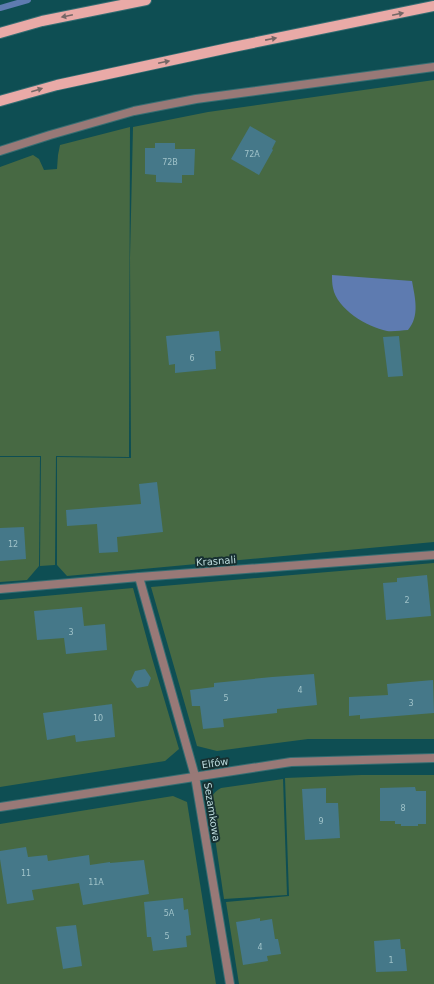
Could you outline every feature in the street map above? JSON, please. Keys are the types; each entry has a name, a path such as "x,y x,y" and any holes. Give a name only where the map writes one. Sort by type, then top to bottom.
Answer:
{"main road":[{"path":"105,8 126,0"},
{"path":"0,33 42,21 146,0"},
{"path":"0,102 57,85 434,6"}],"street":[{"path":"0,151 134,110 196,98 434,67"},
{"name":"Krasnali","path":"0,589 434,555"},
{"name":"Sezamkowa","path":"139,577 196,776 230,984"},
{"name":"Elfów","path":"0,807 291,762 434,758"}],"green space":[{"path":"434,80 434,542 67,576 57,565 57,457 131,458 130,258 133,127 208,112"},
{"path":"130,127 129,457 56,456 55,565 40,566 41,456 0,456 0,167 33,155 39,159 44,170 57,169 60,145"},
{"path":"0,457 40,457 39,566 27,580 0,582"},
{"path":"434,563 434,739 308,739 217,751 197,746 151,587"},
{"path":"133,588 179,749 165,761 0,787 0,600"},
{"path":"361,775 434,775 434,984 239,984 226,902 289,896 285,778"},
{"path":"283,779 287,895 224,899 210,804 212,796 221,788"},
{"path":"173,796 187,802 216,984 0,984 0,824"}],"water":[{"path":"332,275 412,281 416,307 412,325 408,330 389,331 371,326 354,316 340,303 336,296 332,283"}],"building":[{"path":"250,126 276,141 272,149 273,150 259,175 231,159"},
{"path":"155,143 175,143 175,149 195,149 194,175 182,175 182,183 156,182 156,175 145,174 145,148 155,148"},
{"path":"219,331 221,351 215,351 216,369 175,373 175,364 169,365 166,336"},
{"path":"399,336 403,376 388,377 383,337"},
{"path":"157,482 163,532 117,537 118,552 99,553 97,524 67,526 66,510 141,504 139,484"},
{"path":"24,527 26,559 0,561 0,528"},
{"path":"427,575 431,616 386,620 383,583 397,582 397,578"},
{"path":"82,607 84,626 105,624 107,650 66,654 64,638 37,640 34,611"},
{"path":"145,669 151,678 148,686 137,688 131,680 135,671"},
{"path":"314,674 317,705 277,709 277,713 223,719 224,727 203,729 200,706 192,706 190,690 214,687 214,683"},
{"path":"433,680 434,713 360,719 360,715 349,716 349,697 388,695 387,684"},
{"path":"112,704 115,737 76,742 75,735 47,740 43,713"},
{"path":"415,787 416,791 426,791 426,824 418,824 418,826 401,826 401,824 395,824 395,821 380,821 380,788"},
{"path":"326,788 326,803 338,803 340,838 305,840 302,789"},
{"path":"26,847 28,857 47,855 48,861 89,855 90,865 144,860 149,894 83,905 79,883 32,890 34,900 7,904 0,851"},
{"path":"183,898 184,910 188,909 191,935 186,936 187,947 153,951 151,937 147,937 144,902"},
{"path":"260,918 260,921 272,919 275,939 278,939 281,954 267,956 268,961 243,965 236,922"},
{"path":"76,925 82,966 63,969 56,927"},
{"path":"400,939 401,949 405,949 407,971 376,972 374,941"}],"waterway":[{"path":"0,8 28,0"}]}
